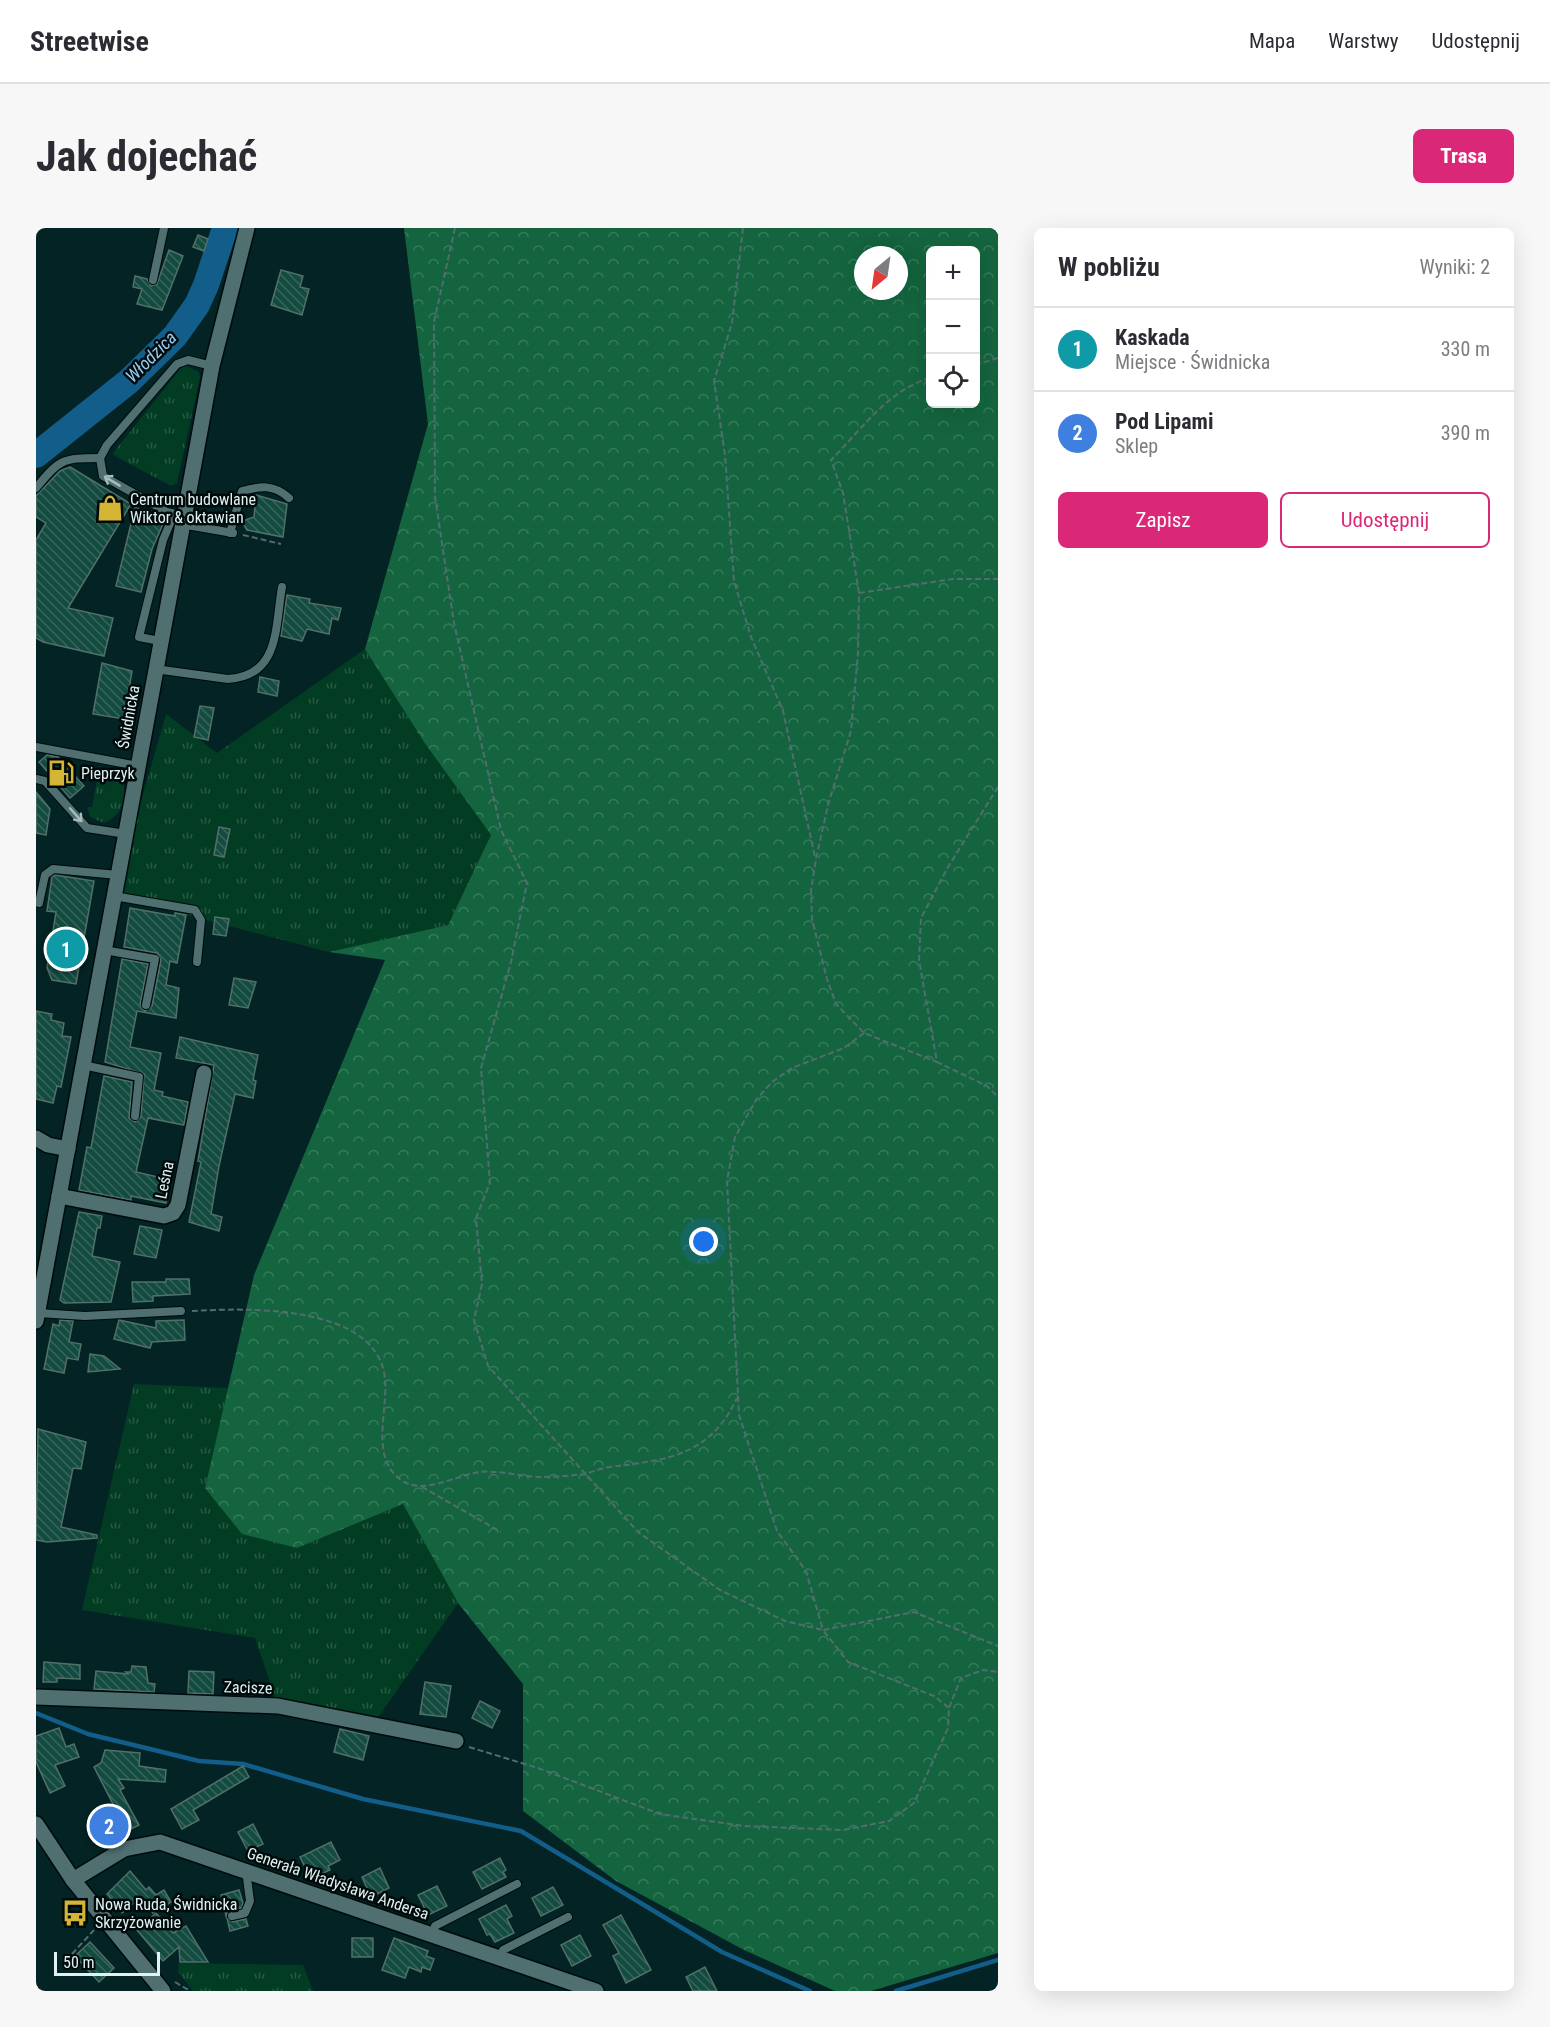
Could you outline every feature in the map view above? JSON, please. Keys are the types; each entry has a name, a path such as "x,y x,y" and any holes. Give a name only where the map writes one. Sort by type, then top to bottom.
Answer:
{"street":[{"name":"Świdnicka","path":"37,1310 126,834 180,518 212,366 247,228"},
{"name":"Leśna","path":"59,1196 164,1216 173,1213 178,1205 204,1073"},
{"path":"36,1138 48,1145 68,1149"},
{"name":"Zacisze","path":"36,1697 278,1706 456,1741"},
{"path":"36,1824 72,1880 105,1920 169,1986"},
{"name":"Generała Władysława Andersa","path":"72,1880 124,1849 160,1842 596,1991"}],"lane":[{"path":"153,280 164,228"},
{"path":"212,366 188,360 177,364 107,444 100,458 104,476 180,518 232,533 242,491 262,486 281,490 289,498"},
{"path":"36,488 57,464 72,458 100,458"},
{"path":"160,640 139,637 162,540 180,518"},
{"path":"155,669 228,679 239,679 259,670 271,652 282,587"},
{"path":"36,747 138,766"},
{"path":"36,779 45,781 87,828 126,834"},
{"path":"39,903 45,875 53,870 118,875"},
{"path":"114,896 195,910 201,920 197,962"},
{"path":"104,950 155,959 146,1005"},
{"path":"83,1065 139,1077 135,1116"},
{"path":"37,1310 85,1316 181,1311"},
{"path":"232,1916 245,1913 248,1908 247,1878 250,1871"},
{"path":"432,1935 435,1926 517,1884"},
{"path":"500,1959 503,1950 568,1917"}],"path":[{"path":"455,228 434,322 435,497 454,624 501,830 527,883 511,962 481,1068 490,1183 476,1218 482,1284 474,1320 488,1366 548,1430 583,1474 638,1532 720,1590 785,1621 823,1629 914,1612 998,1646"},
{"path":"743,228 732,323 714,381 724,455 734,581 750,637 783,711 816,859"},
{"path":"980,363 998,358"},
{"path":"926,379 913,383 882,407 831,460 843,493 859,593 858,653 851,731 828,805 816,859 811,890 812,919 827,979 836,1004 864,1033 936,1062 987,1086 998,1097"},
{"path":"232,533 280,544"},
{"path":"859,593 953,579 998,579"},
{"path":"936,1062 919,960 921,918 948,867 998,787"},
{"path":"864,1033 844,1048 792,1068 772,1082 756,1100 735,1137 727,1181 739,1415 777,1531 806,1571 823,1629 848,1662 934,1696 949,1708"},
{"path":"181,1311 238,1308 321,1318 353,1330 373,1346 383,1369 384,1458 401,1480 422,1486 501,1532"},
{"path":"422,1486 481,1472 540,1477 583,1474 670,1456 709,1439 728,1417 738,1395"},
{"path":"456,1741 660,1815 744,1826 843,1830 889,1821 914,1803 948,1728 949,1708 960,1678 983,1670 998,1672"},
{"path":"72,1954 105,1920"},
{"path":"169,1986 190,1991"}],"green space":[{"path":"404,228 998,228 998,1953 871,1991 835,1991 744,1950 616,1881 523,1811 523,1684 458,1603 403,1504 297,1548 242,1534 205,1488 254,1275 385,960 329,952 448,925 491,835 424,742 365,649 428,424"},
{"path":"186,366 199,372 200,377 177,483 171,486 113,453 181,368"},
{"path":"365,649 424,742 491,835 448,925 329,952 114,896 166,714 217,753"},
{"path":"108,769 119,775 124,796 116,815 104,823 90,817 87,807 92,807 97,781 92,779 100,771"},
{"path":"134,1384 228,1388 205,1488 297,1548 403,1504 458,1603 372,1726 278,1706 255,1638 82,1610"},
{"path":"179,1963 303,1965 313,1991 193,1991 178,1972"}],"building":[{"path":"198,235 208,239 204,251 193,247"},
{"path":"169,250 183,256 162,310 137,304 142,289 133,287 135,276 147,279 151,286 157,284"},
{"path":"281,270 303,276 300,287 309,289 302,315 271,305"},
{"path":"70,467 131,504 68,608 113,618 104,656 43,642 36,638 36,540 46,523 36,517 36,496 60,471"},
{"path":"256,495 287,504 283,537 247,530 244,525 245,520 254,517"},
{"path":"135,507 163,524 152,549 141,592 116,586"},
{"path":"287,595 310,599 309,603 341,608 338,620 332,618 329,634 307,629 302,641 281,636"},
{"path":"102,663 132,671 124,719 93,714"},
{"path":"260,677 279,681 277,696 258,692"},
{"path":"200,706 214,708 208,740 194,737"},
{"path":"47,755 58,757 84,786 70,798 39,762"},
{"path":"36,792 50,809 46,835 36,833"},
{"path":"219,827 230,829 224,857 214,855"},
{"path":"55,875 94,881 76,984 52,980 47,968 56,912 47,911 52,877"},
{"path":"130,908 175,916 175,913 186,915 177,963 170,961 166,985 179,988 176,1018 137,1011 130,1047 161,1053 154,1090 163,1092 162,1096 188,1102 184,1125 148,1118 136,1172 171,1180 166,1203 131,1196 131,1200 79,1190 87,1147 91,1148 104,1076 132,1082 129,1118 135,1122 141,1117 144,1074 105,1062 122,959 148,964 140,1004 145,1011 152,1006 161,960 157,953 124,947"},
{"path":"215,917 229,919 226,936 213,934"},
{"path":"234,978 256,982 248,1008 229,1005"},
{"path":"36,1011 52,1014 51,1020 64,1023 62,1036 71,1037 61,1087 57,1086 53,1103 36,1099"},
{"path":"180,1037 258,1055 253,1080 256,1081 253,1098 235,1094 219,1166 211,1214 222,1217 219,1231 189,1222 201,1162 198,1161 214,1065 176,1058"},
{"path":"79,1212 102,1216 100,1228 97,1228 92,1256 120,1262 111,1302 64,1303 60,1300"},
{"path":"140,1226 162,1230 156,1258 134,1254"},
{"path":"166,1279 189,1279 190,1294 153,1296 153,1301 133,1302 132,1282 166,1282"},
{"path":"60,1320 73,1321 69,1342 81,1344 78,1360 67,1358 64,1373 44,1369 53,1324 59,1326"},
{"path":"119,1320 156,1328 156,1321 184,1320 185,1340 152,1342 150,1348 114,1339"},
{"path":"90,1354 104,1356 120,1369 88,1372"},
{"path":"38,1429 86,1442 81,1469 73,1468 61,1527 97,1535 97,1538 47,1542 36,1540"},
{"path":"44,1662 80,1665 80,1679 57,1678 57,1682 43,1682"},
{"path":"132,1666 146,1667 148,1683 155,1684 154,1692 94,1689 96,1671 129,1674 126,1672 131,1672"},
{"path":"189,1671 214,1672 213,1694 188,1693"},
{"path":"425,1682 451,1686 446,1717 420,1714"},
{"path":"480,1701 500,1711 492,1728 472,1718"},
{"path":"59,1728 66,1747 74,1744 79,1757 55,1765 65,1786 50,1793 36,1762 36,1736"},
{"path":"340,1729 369,1736 363,1760 334,1752"},
{"path":"105,1750 140,1753 139,1766 166,1770 165,1782 118,1779 124,1788 120,1790 139,1825 100,1845 88,1822 115,1808 94,1767 101,1763"},
{"path":"243,1766 249,1777 193,1810 199,1820 182,1829 171,1809"},
{"path":"253,1824 263,1844 248,1851 238,1832"},
{"path":"331,1842 340,1860 328,1866 330,1870 319,1875 317,1871 309,1875 300,1857"},
{"path":"500,1858 506,1870 503,1872 506,1877 482,1889 473,1872"},
{"path":"380,1868 389,1888 371,1897 362,1877"},
{"path":"130,1871 146,1890 149,1887 156,1895 164,1890 171,1902 153,1913 140,1898 122,1913 107,1894"},
{"path":"437,1886 447,1906 428,1915 418,1895"},
{"path":"553,1887 563,1905 541,1916 532,1898"},
{"path":"239,1890 243,1903 241,1908 228,1911 226,1916 221,1895"},
{"path":"506,1905 512,1916 507,1919 514,1933 495,1942 490,1934 487,1935 479,1919"},
{"path":"156,1913 173,1933 186,1926 208,1962 180,1962 179,1947 163,1961 137,1930"},
{"path":"621,1915 651,1970 626,1983 613,1956 619,1953 603,1925"},
{"path":"227,1918 233,1922 246,1919 248,1926 230,1931"},
{"path":"580,1935 591,1956 572,1966 561,1945"},
{"path":"352,1938 373,1938 373,1957 352,1957"},
{"path":"394,1938 428,1951 426,1956 434,1959 430,1970 422,1967 421,1972 409,1967 405,1978 382,1970"},
{"path":"90,1942 114,1968 99,1982 75,1956"},
{"path":"705,1967 717,1991 693,1991 686,1977"}],"waterway":[{"name":"Włodzica","path":"36,455 129,381 175,336 197,305 225,228"},
{"path":"36,1713 88,1734 199,1761 243,1764 363,1799 521,1831 722,1952 810,1991"},
{"path":"896,1991 998,1960"}],"place":[{"name":"Centrum budowlane Wiktor & oktawian","path":"110,508"},
{"name":"Pieprzyk","path":"61,773"},
{"name":"Kaskada","path":"66,949"},
{"name":"Pod Lipami","path":"109,1826"},
{"name":"Nowa Ruda, Świdnicka Skrzyżowanie","path":"75,1913"}]}
